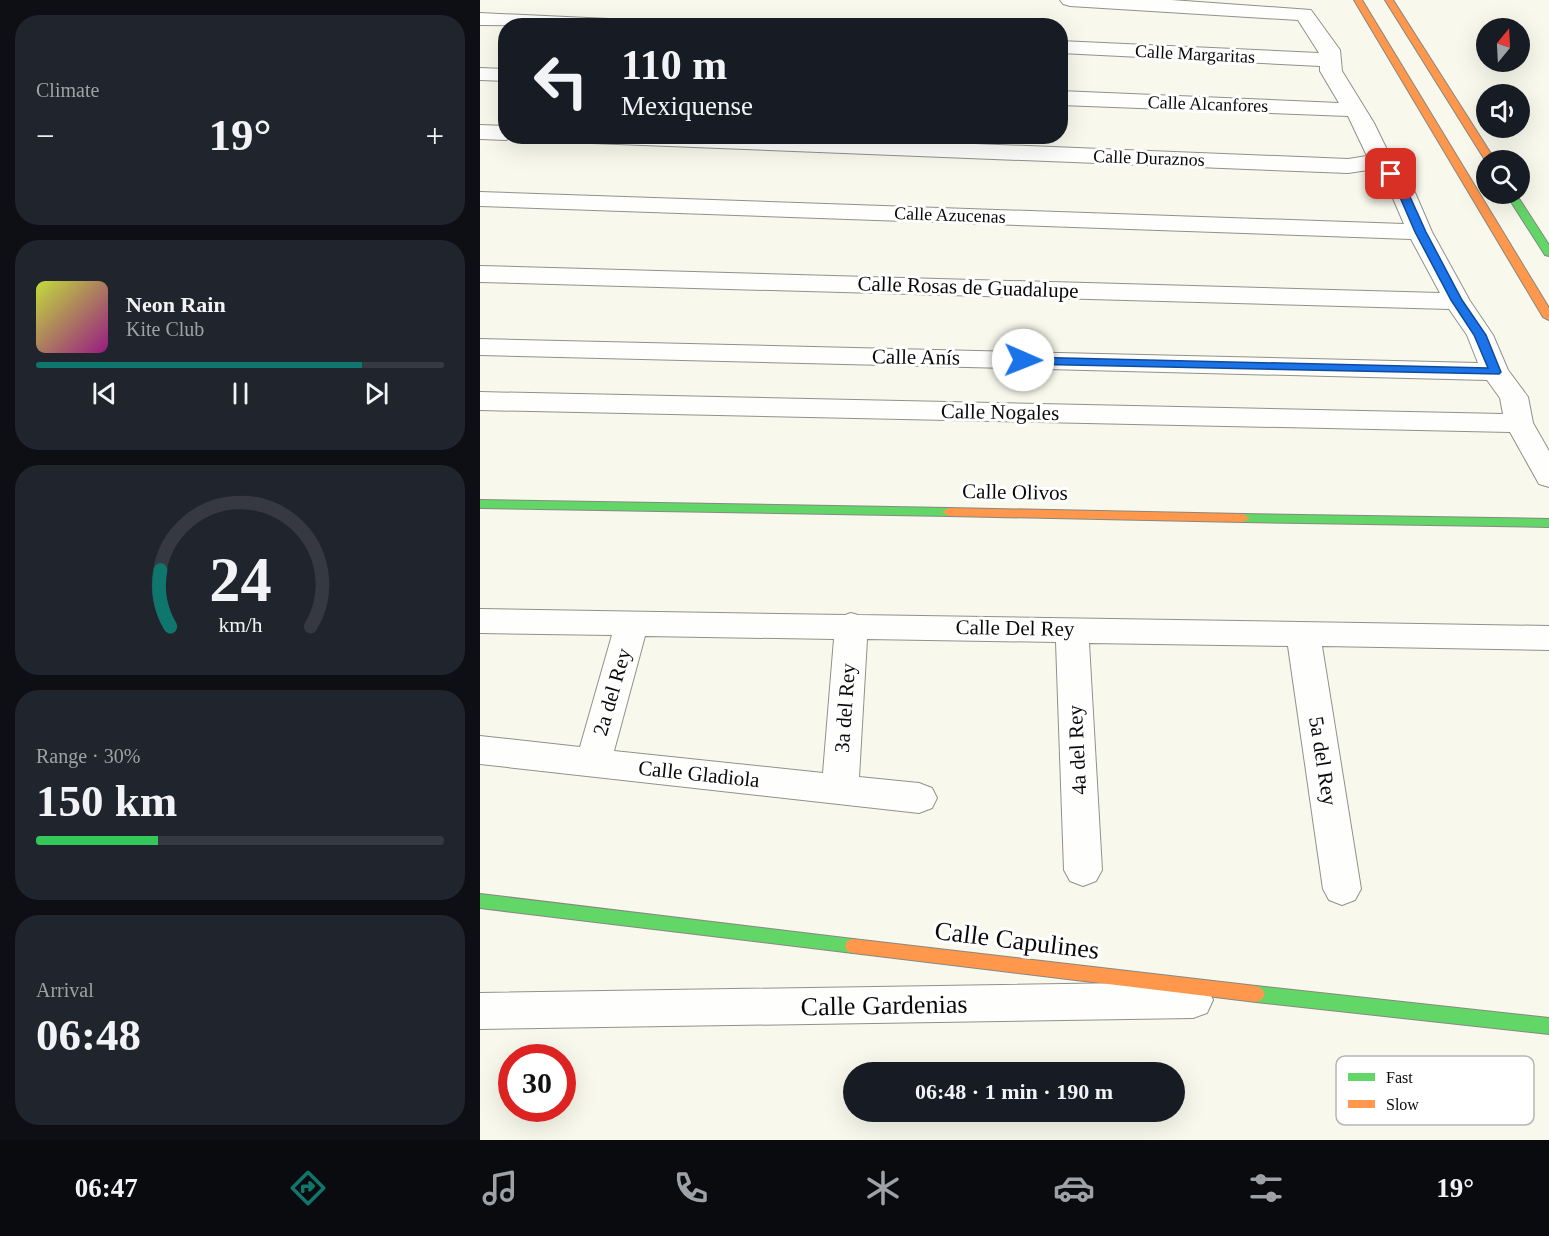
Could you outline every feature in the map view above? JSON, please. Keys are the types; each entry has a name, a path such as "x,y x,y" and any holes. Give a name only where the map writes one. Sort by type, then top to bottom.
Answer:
{"main road":[{"path":"1358,0 1549,318"},
{"path":"1389,0 1484,150"},
{"path":"1517,204 1549,253"},
{"name":"Calle Olivos","path":"480,504 1549,523"},
{"name":"Calle Capulines","path":"480,901 1288,998 1549,1026"}],"street":[{"path":"1070,0 1304,14 1329,50 1331,71 1381,161 1401,188 1420,232 1457,300 1480,335 1495,372 1514,397 1519,423 1549,477"},
{"path":"480,19 498,20"},
{"name":"Calle Margaritas","path":"1068,47 1330,60"},
{"path":"480,74 498,75"},
{"name":"Calle Alcanfores","path":"1068,98 1355,111"},
{"path":"480,132 498,133"},
{"name":"Calle Duraznos","path":"794,144 1348,166 1381,161"},
{"name":"Calle Azucenas","path":"480,199 1420,232"},
{"name":"Calle Rosas de Guadalupe","path":"480,274 1457,300"},
{"name":"Calle Anís","path":"480,346 1495,372"},
{"name":"Calle Nogales","path":"480,401 1519,423"},
{"name":"Calle Del Rey","path":"480,621 1549,638"},
{"name":"2a del Rey","path":"593,762 632,623"},
{"name":"3a del Rey","path":"840,790 851,626"},
{"name":"4a del Rey","path":"1072,629 1083,870"},
{"name":"5a del Rey","path":"1303,633 1342,889"},
{"name":"Calle Gladiola","path":"480,750 919,798"},
{"name":"Calle Gardenias","path":"480,1011 1288,998"}],"traffic: fast":[{"path":"1517,204 1549,253"},
{"path":"480,504 949,512"},
{"path":"1243,518 1549,523"},
{"path":"480,901 853,946"},
{"path":"1256,994 1549,1026"}],"traffic: slow":[{"path":"1358,0 1549,317"},
{"path":"1389,0 1484,150"},
{"path":"949,512 1243,518"},
{"path":"853,946 1256,994"}],"route":[{"path":"1023,360 1495,372 1480,335 1457,300 1420,232 1401,188 1391,174"}]}
